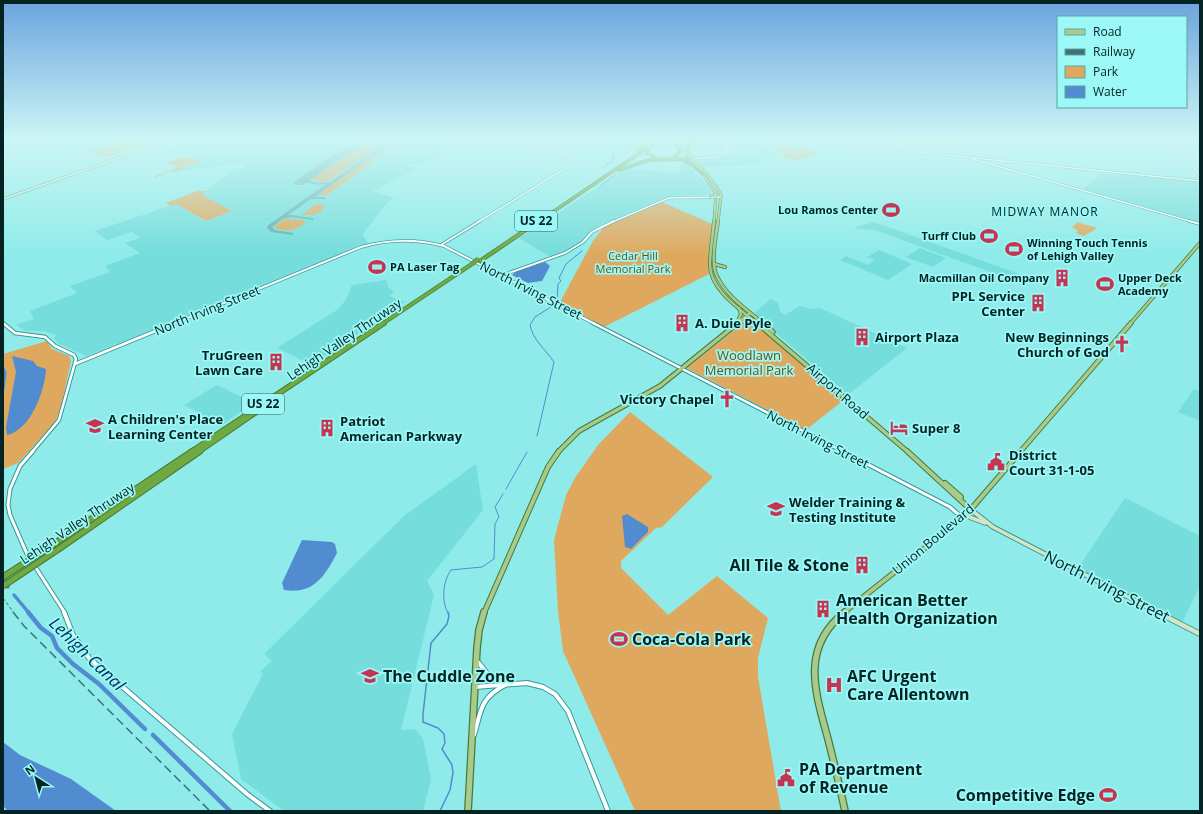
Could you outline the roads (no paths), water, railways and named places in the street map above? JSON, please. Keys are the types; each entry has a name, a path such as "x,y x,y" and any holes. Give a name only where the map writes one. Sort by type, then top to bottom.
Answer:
{"highway":[{"name":"Lehigh Valley Thruway","path":"479,260 600,178"},
{"name":"Lehigh Valley Thruway","path":"3,577 602,178"},
{"name":"Lehigh Valley Thruway","path":"3,586 473,264"}],"main road":[{"path":"3,199 62,178"},
{"path":"705,178 716,196 710,197"},
{"path":"710,178 718,188 721,198"},
{"name":"Airport Road","path":"716,196 710,266 712,274 720,289 893,436 971,508"},
{"name":"Airport Road","path":"721,198 714,264 716,275 725,289 758,323 893,438 971,508"},
{"name":"Union Boulevard","path":"846,811 814,683 814,665 818,642 827,628 837,618 958,521 971,508 1200,243"},
{"path":"714,264 725,266"},
{"path":"735,325 741,314 737,305"},
{"path":"468,811 478,630 485,608 544,475 557,454 572,437 588,425 664,382 749,314"},
{"path":"735,325 746,321 758,323"},
{"name":"North Irving Street","path":"971,508 993,527 1200,634"},
{"path":"964,515 993,527"}],"street":[{"path":"441,245 549,178"},
{"path":"1038,178 1200,224"},
{"path":"1171,178 1200,181"},
{"path":"503,276 516,269 565,253 583,242 592,232 603,225 668,198 686,196 716,196 721,198"},
{"path":"686,196 710,197"},
{"name":"North Irving Street","path":"76,364 361,247 385,241 424,241 441,245 503,276 940,502 957,512 960,517 958,521"},
{"path":"3,323 17,333 45,337 55,346 75,357 88,358"},
{"path":"75,357 76,364 59,420 51,432 23,462 10,489 9,510 27,554 38,573 63,608 73,635 89,658 247,794 270,811"},
{"path":"476,659 490,677 507,684"},
{"path":"475,687 522,682 539,685 555,694 568,711 608,811"},
{"path":"471,746 480,708 484,699 492,691 507,684"}],"water":[{"path":"545,262 550,266 542,281 528,283 512,275 517,271"},
{"path":"12,356 33,361 37,366 46,369 40,398 30,417 16,432 7,435 6,427 16,372"},
{"path":"627,514 648,527 648,532 631,549 625,547 622,516"},
{"path":"302,540 332,542 335,544 337,553 323,576 310,587 303,590 284,590 282,583"},
{"path":"3,742 20,755 71,779 116,811 8,811 3,806"}],"waterway":[{"path":"601,185 611,178"},
{"path":"557,303 558,284 561,281 559,278 566,264 582,251"},
{"path":"537,436 554,362 537,340 530,325 535,317 554,305"},
{"name":"Lehigh Canal","path":"3,368 5,373 3,389"},
{"path":"506,489 527,452"},
{"path":"448,613 444,603 444,591 446,580 451,570 482,567 494,559 495,524 499,517 495,507 503,494"},
{"name":"Lehigh Canal","path":"3,575 8,587"},
{"name":"Lehigh Canal","path":"14,595 29,613"},
{"name":"Lehigh Canal","path":"28,612 41,628 52,636 57,648 73,664 99,684 145,729"},
{"path":"440,811 450,790 453,773 452,765 442,749 445,743 444,734 438,728 423,722 423,714 431,643 447,624 449,616 448,612"},
{"name":"Lehigh Canal","path":"153,735 230,811"}],"railway":[{"path":"3,598 14,613"},
{"path":"13,612 24,626 210,811"}],"place":[{"name":"Lou Ramos Center","path":"891,210"},
{"name":"Turff Club","path":"989,236"},
{"name":"Winning Touch Tennis of Lehigh Valley","path":"1014,249"},
{"name":"PA Laser Tag","path":"377,267"},
{"name":"Macmillan Oil Company","path":"1062,278"},
{"name":"Upper Deck Academy","path":"1105,284"},
{"name":"PPL Service Center","path":"1038,303"},
{"name":"A. Duie Pyle","path":"682,323"},
{"name":"Airport Plaza","path":"862,337"},
{"name":"New Beginnings Church of God","path":"1122,344"},
{"name":"TruGreen Lawn Care","path":"276,362"},
{"name":"Victory Chapel","path":"727,399"},
{"name":"A Children's Place Learning Center","path":"95,426"},
{"name":"Patriot American Parkway","path":"327,428"},
{"name":"Super 8","path":"899,428"},
{"name":"District Court 31-1-05","path":"996,462"},
{"name":"Welder Training & Testing Institute","path":"776,509"},
{"name":"All Tile & Stone","path":"862,565"},
{"name":"American Better Health Organization","path":"823,609"},
{"name":"Coca-Cola Park","path":"619,639"},
{"name":"The Cuddle Zone","path":"370,676"},
{"name":"AFC Urgent Care Allentown","path":"834,685"},
{"name":"PA Department of Revenue","path":"786,778"},
{"name":"Competitive Edge","path":"1108,795"}],"district":[{"name":"MIDWAY MANOR","path":"1045,212"}],"park label":[{"name":"Cedar Hill Memorial Park","path":"633,262"},
{"name":"Woodlawn Memorial Park","path":"749,362"}]}
